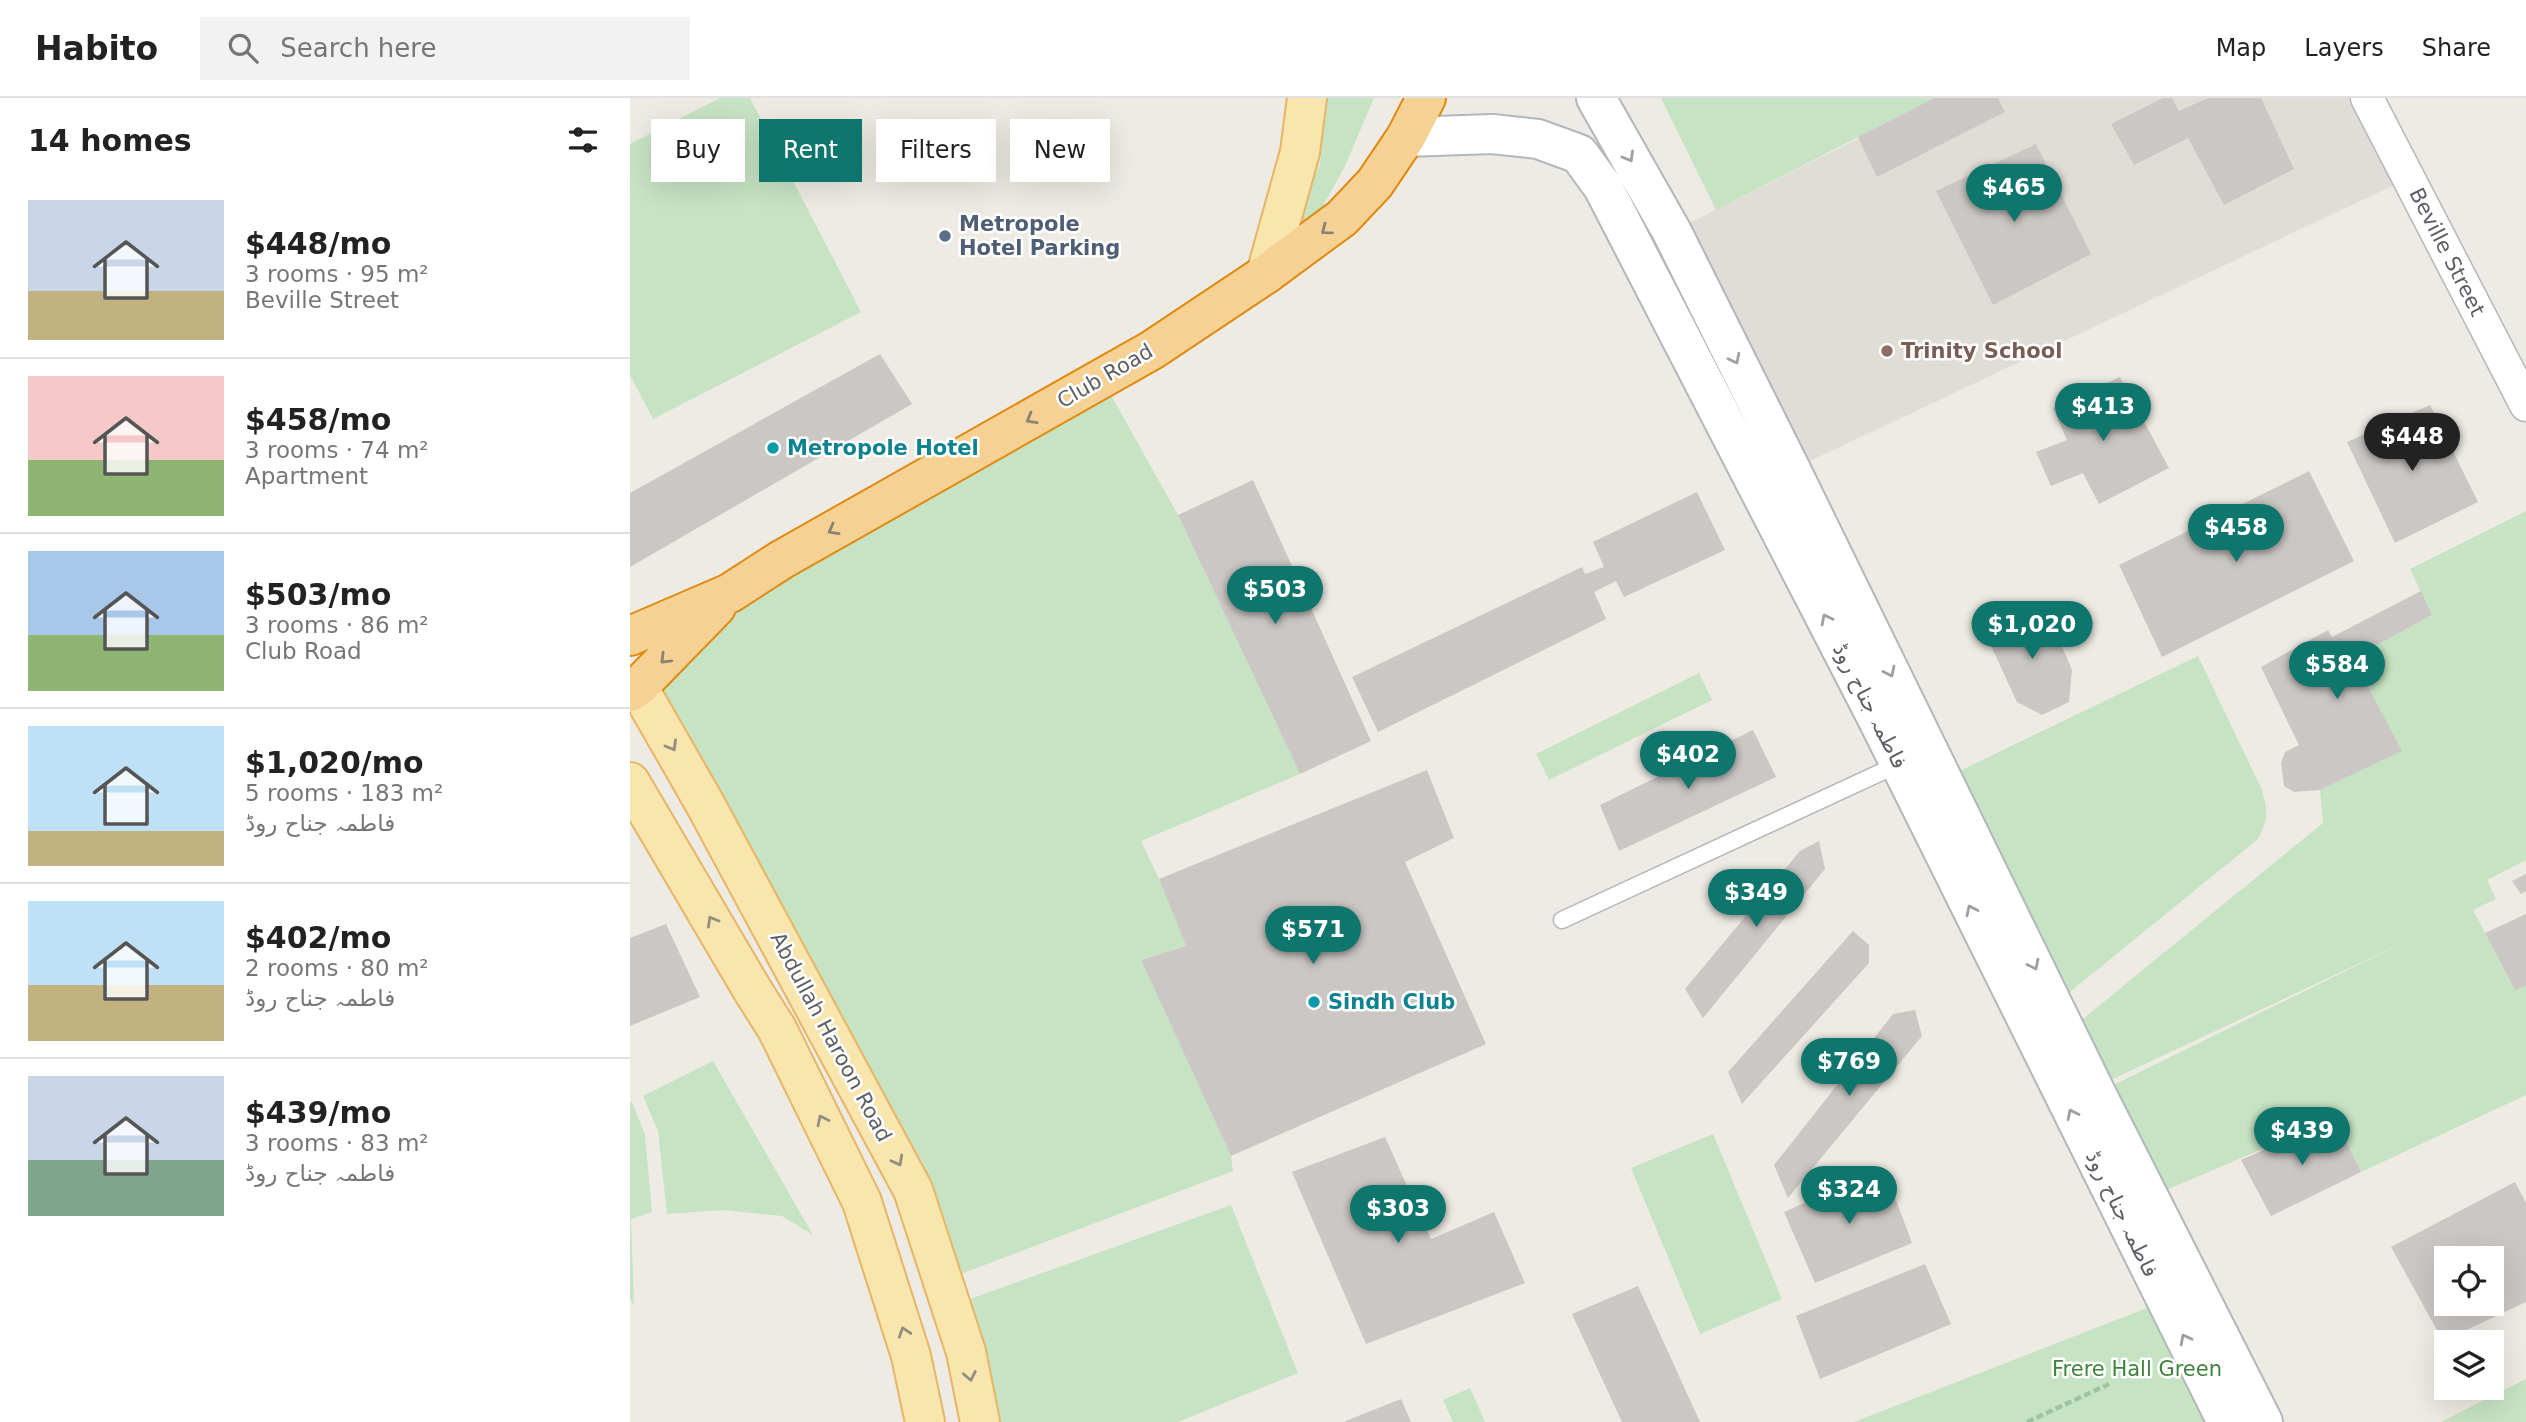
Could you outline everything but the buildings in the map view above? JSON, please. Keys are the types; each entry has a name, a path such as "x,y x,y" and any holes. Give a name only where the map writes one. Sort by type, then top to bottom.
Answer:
{"highway":[{"name":"Club Road","path":"730,593 780,560 1152,350 1266,274 1342,218 1375,183 1406,137 1426,98"},
{"path":"630,636 730,593"},
{"path":"633,684 730,593"}],"main road":[{"path":"1266,274 1300,152 1307,98"},
{"name":"فاطمہ جناح روڈ","path":"1596,98 1672,232 1914,757 2227,1422"},
{"name":"فاطمہ جناح روڈ","path":"1406,137 1492,134 1538,139 1578,154 1603,187 2095,1091 2263,1422"},
{"name":"Abdullah Haroon Road","path":"633,684 705,804 913,1190 966,1352 980,1422"},
{"name":"Abdullah Haroon Road","path":"630,782 777,1030 862,1202 911,1356 925,1422"},
{"path":"765,1010 805,989"}],"street":[{"name":"Beville Street","path":"2367,98 2526,405"}],"lane":[{"path":"1562,920 1914,757"}],"path":[{"path":"2027,1422 2109,1384"}],"shaded area":[{"name":"Trinity School","path":"1939,98 2367,98 2409,178 1791,470 1672,232"}],"green space":[{"path":"720,98 750,98 761,119 759,182 794,182 861,312 653,419 630,375 630,144 651,133 651,182 745,182 745,119 679,119"},
{"path":"1326,98 1374,98 1345,166 1323,206 1272,277 1320,164"},
{"path":"1661,98 1934,98 1716,210"},
{"path":"1102,379 1178,515 1300,774 1141,841 1186,946 1141,960 1231,1156 1233,1171 942,1281 639,689 731,595"},
{"path":"2526,511 2526,860 2487,880 2496,899 2473,910 2515,990 2526,986 2526,1095 2361,1172 2335,1118 2150,1197 2101,1091 2403,943 2098,1086 2068,1031 2323,823 2320,790 2401,751 2353,658 2432,615 2410,569"},
{"path":"2198,656 2261,788 2266,814 2262,832 2258,839 2055,1004 1943,779"},
{"path":"1699,673 1712,700 1549,780 1536,754"},
{"path":"713,1061 813,1235 782,1216 724,1210 667,1214 658,1131 643,1096"},
{"path":"632,1102 645,1135 652,1212 631,1219 634,1305 630,1299"},
{"path":"1713,1134 1782,1299 1700,1334 1631,1168"},
{"path":"1231,1205 1298,1373 1178,1422 980,1422 951,1306"},
{"name":"Frere Hall Green","path":"2165,1301 2226,1422 1854,1422"},
{"path":"2526,1379 2526,1422 2441,1422 2484,1400 2504,1400 2504,1390"},
{"path":"1470,1388 1485,1422 1453,1422 1443,1400"}],"place":[{"name":"Metropole Hotel Parking","path":"945,236"},
{"name":"Trinity School","path":"1887,351"},
{"name":"Metropole Hotel","path":"773,448"},
{"name":"Sindh Club","path":"1314,1002"}]}
